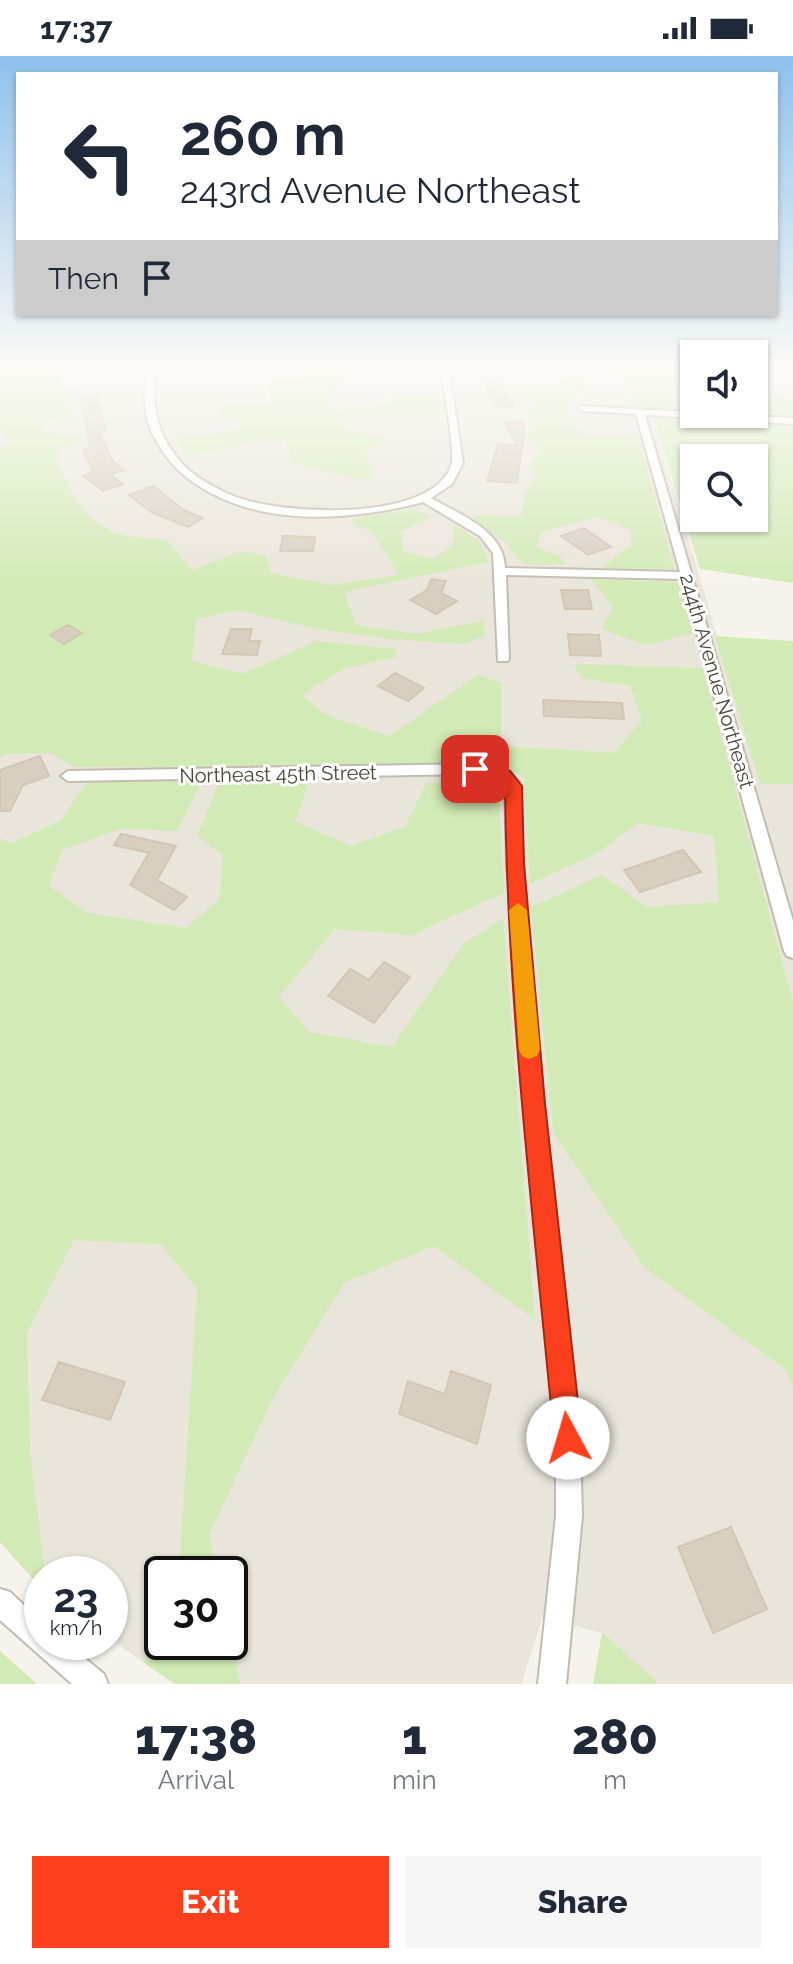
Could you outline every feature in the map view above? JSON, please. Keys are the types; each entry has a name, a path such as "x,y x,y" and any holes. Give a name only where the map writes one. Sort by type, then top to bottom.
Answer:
{"street":[{"path":"161,441 183,472 222,496 272,509 323,514 381,510 424,498 448,482 458,463 455,441"},
{"name":"244th Avenue Northeast","path":"648,441 793,951"},
{"path":"424,498 484,534 499,553 503,658"},
{"path":"502,571 687,576"},
{"name":"Northeast 45th Street","path":"68,776 488,771 509,778 513,786 515,864 534,1104 568,1438 569,1516 552,1684"},
{"path":"0,1602 24,1624"},
{"path":"65,1660 94,1684"}],"shaded area":[{"path":"0,441 660,441 680,510 680,532 686,532 760,784 793,784 793,1684 656,1684 602,1633 543,1617 521,1684 175,1684 128,1651 128,1556 24,1556 24,1569 0,1542"}],"green space":[{"path":"9,441 76,441 57,452 64,477 84,510 115,533 167,540 192,570 241,551 265,555 271,573 332,585 399,575 372,532 354,525 352,519 413,509 433,517 401,531 403,551 433,559 453,545 454,525 479,540 489,562 344,592 356,625 416,634 484,621 485,635 463,644 317,629 239,610 196,619 192,661 242,674 317,641 396,649 396,657 346,668 302,694 324,714 389,736 478,675 501,683 501,746 614,753 642,720 630,686 581,678 574,664 703,668 793,1003 793,1386 785,1369 645,1268 553,1132 531,907 602,875 647,907 719,902 714,836 638,823 596,854 530,884 524,777 493,762 284,768 75,767 50,753 6,754 0,758 0,446 11,444"},
{"path":"176,441 257,441 249,442 188,457"},
{"path":"287,441 383,441 365,452 374,475 358,480 291,463"},
{"path":"530,441 640,441 674,569 602,568 631,544 631,531 600,517 541,532 537,547 560,556 566,564 527,565 514,555 507,543 472,520 477,515 521,517 525,494 536,476 528,464 541,451"},
{"path":"660,441 793,441 793,583 700,569 689,532 768,532 768,444 680,444 680,504"},
{"path":"591,579 680,582 693,633 647,645 601,629 613,608"},
{"path":"715,636 793,641 793,784 760,784"},
{"path":"479,780 493,786 499,798 504,893 411,935 335,929 279,997 309,1032 392,1047 463,944 503,919 535,1320 434,1246 344,1283 272,1400 209,1535 213,1556 180,1556 197,1289 161,1244 74,1240 27,1333 30,1454 43,1556 24,1556 24,1569 0,1542 0,839 11,843 60,821 87,782 202,781 177,831 120,829 62,850 49,886 88,913 186,928 219,899 223,856 197,835 220,782 309,783 295,821 350,846 405,827 426,783"},
{"path":"602,1633 654,1679 656,1684 593,1684"},
{"path":"0,1651 37,1684 0,1684"},
{"path":"145,1660 235,1660 240,1684 175,1684 144,1663"}],"building":[{"path":"89,441 103,441 113,462 124,470 110,474 123,484 103,491 83,476 93,472 83,450 90,448"},
{"path":"515,441 523,441 517,483 487,481 498,444 518,445"},
{"path":"153,486 184,510 203,518 188,527 151,512 129,495"},
{"path":"584,528 611,547 588,555 561,536"},
{"path":"283,536 315,537 313,551 280,551"},
{"path":"431,579 446,581 441,593 457,601 436,614 410,600 427,590"},
{"path":"561,590 588,590 592,609 565,609"},
{"path":"68,625 82,633 64,644 50,635"},
{"path":"231,629 252,629 249,641 260,641 257,655 222,654"},
{"path":"568,634 599,635 601,656 570,655"},
{"path":"395,673 424,688 408,701 378,686"},
{"path":"543,700 622,703 624,719 544,716"},
{"path":"40,756 49,776 23,785 10,811 0,811 0,770"},
{"path":"121,834 176,846 157,880 187,897 174,910 130,885 149,853 114,845"},
{"path":"683,850 701,872 640,892 624,870"},
{"path":"384,962 410,977 374,1023 328,996 350,969 369,980"},
{"path":"59,1362 125,1382 110,1420 42,1400"},
{"path":"451,1371 491,1385 477,1444 399,1414 408,1381 445,1394"},
{"path":"731,1527 767,1609 713,1633 678,1547"}],"slow traffic":[{"path":"518,910 529,1050"}],"route":[{"path":"475,769 504,775 513,786 515,864 534,1104 568,1438"}]}
